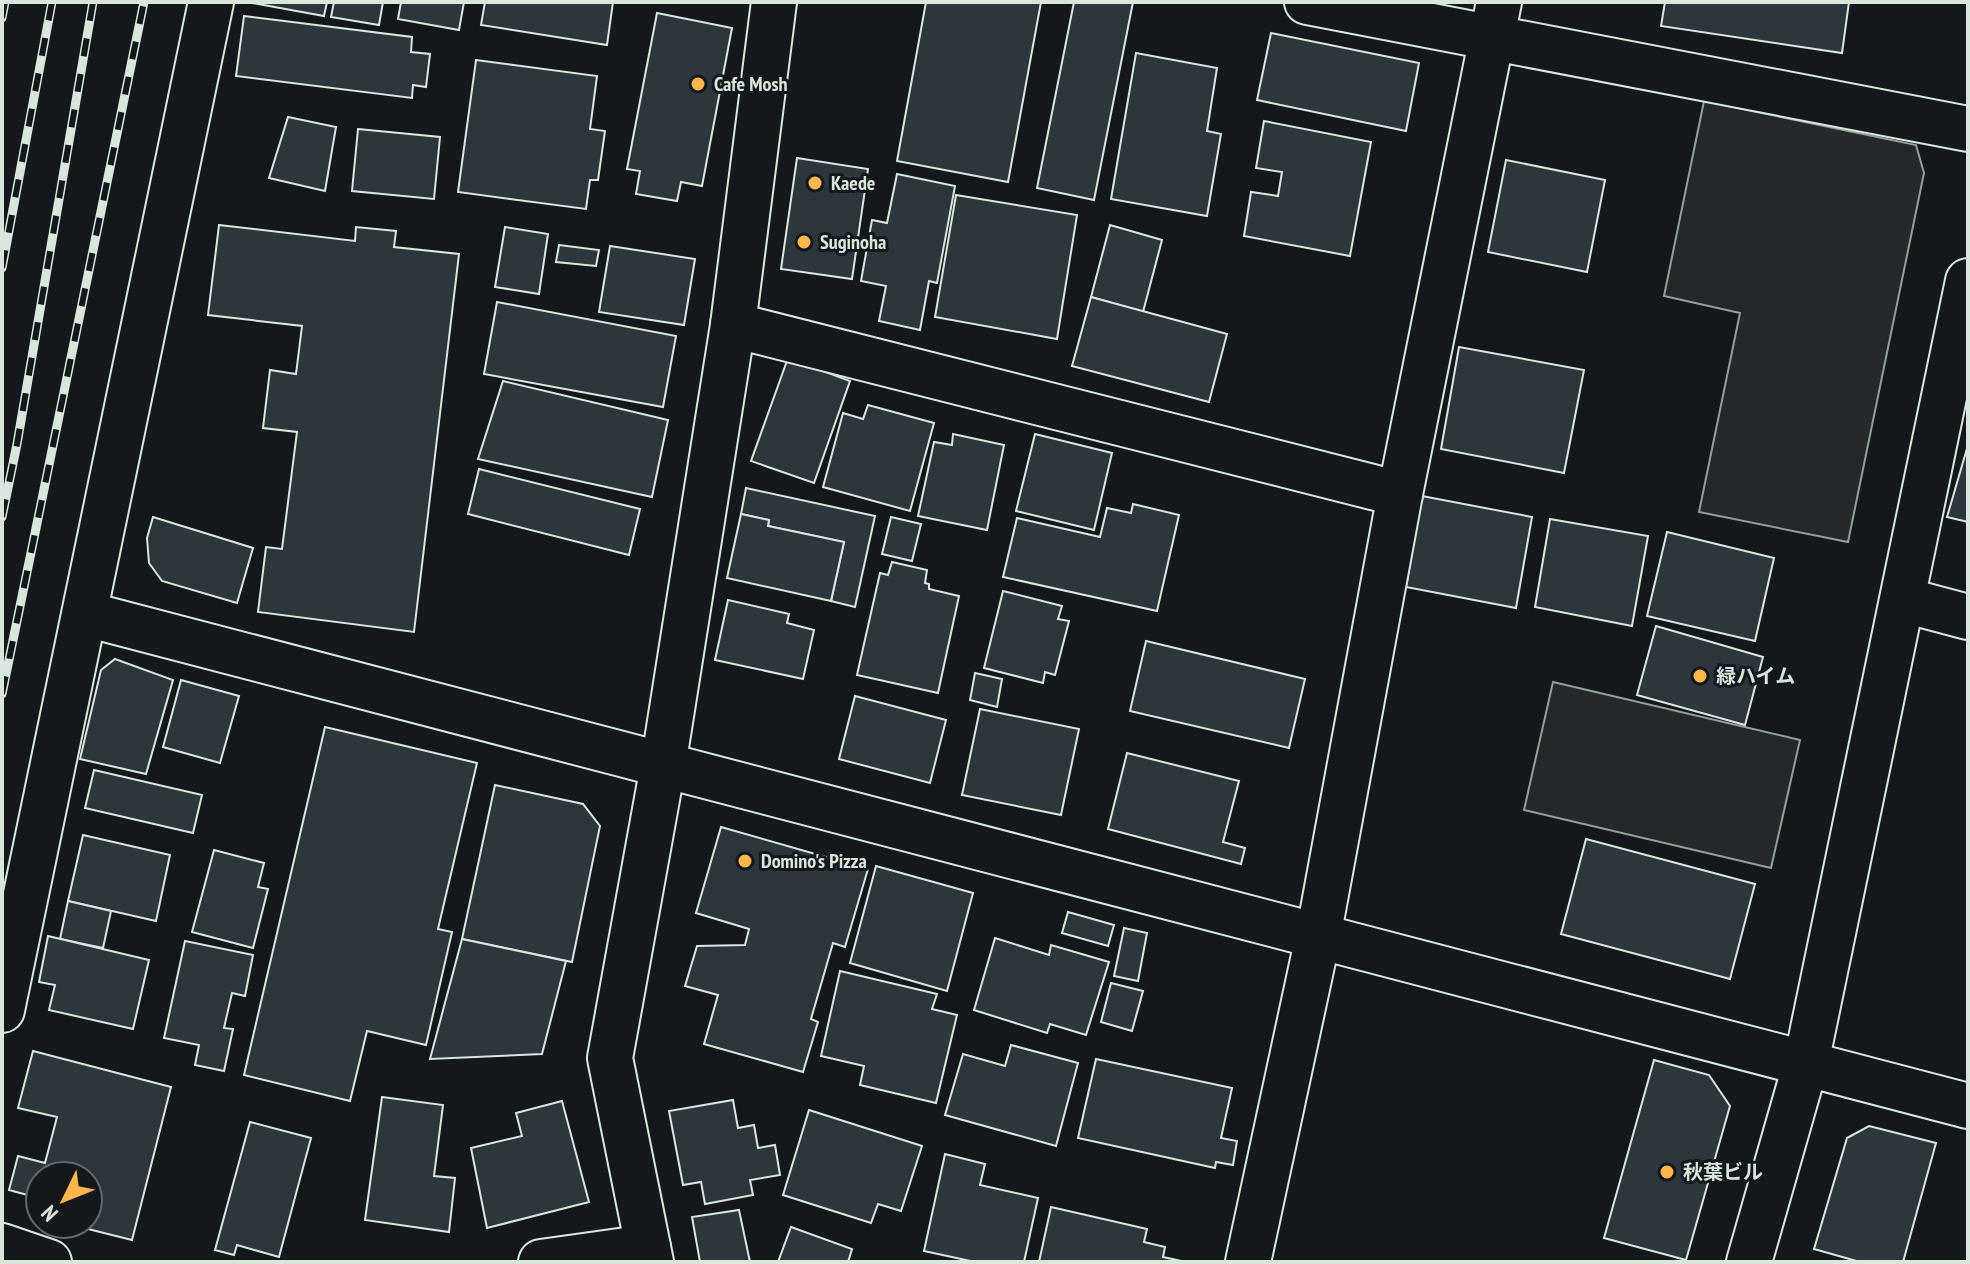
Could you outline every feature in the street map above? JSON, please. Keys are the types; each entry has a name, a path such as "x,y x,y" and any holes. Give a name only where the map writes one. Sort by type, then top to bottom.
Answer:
{"street":[{"path":"2,1010 211,2"},
{"path":"541,1262 650,1254 610,1058 663,766 733,325 774,2"},
{"path":"1307,2 1496,20 1968,129"},
{"path":"1248,1262 1318,937 1400,494 1496,20"},
{"path":"1749,1262 1806,1063 1968,281"},
{"path":"733,325 1400,494"},
{"path":"1904,600 1968,617"},
{"path":"86,614 1968,1106"},
{"path":"2,1246 49,1262"}],"shaded area":[{"path":"1704,101 1916,145 1924,173 1848,542 1699,512 1740,313 1664,296"},
{"path":"1553,682 1800,740 1771,868 1524,810"}],"building":[{"path":"247,2 327,2 324,16"},
{"path":"334,2 383,2 379,25 331,17"},
{"path":"401,2 464,2 459,30 398,19"},
{"path":"485,2 613,2 607,45 481,25"},
{"path":"926,2 1041,2 1008,182 897,161"},
{"path":"1074,2 1133,2 1094,200 1037,188"},
{"path":"1665,2 1849,2 1842,53 1661,26"},
{"path":"657,13 732,28 702,186 681,182 677,201 636,194 640,171 627,169"},
{"path":"244,16 412,37 411,52 430,54 426,87 413,85 412,98 236,76"},
{"path":"1271,33 1419,63 1406,131 1257,100"},
{"path":"1136,53 1217,68 1207,131 1221,134 1207,216 1111,199"},
{"path":"476,60 597,76 590,129 605,131 598,180 590,180 586,209 458,192"},
{"path":"288,117 336,127 325,191 269,178"},
{"path":"1264,121 1371,142 1350,256 1244,236 1251,192 1278,196 1282,172 1256,168"},
{"path":"358,129 440,137 434,199 352,191"},
{"path":"797,158 868,169 852,279 781,269"},
{"path":"1506,160 1605,180 1587,272 1488,252"},
{"path":"897,174 955,186 937,283 929,281 920,330 879,321 886,286 861,281 872,220 887,223"},
{"path":"956,195 1077,215 1057,339 935,317"},
{"path":"219,225 355,241 356,227 396,231 394,247 459,254 414,632 258,612 266,547 282,549 297,432 263,428 270,370 296,374 302,326 208,315"},
{"path":"1110,225 1162,240 1143,312 1091,297"},
{"path":"505,227 548,234 539,294 495,287"},
{"path":"559,245 599,250 596,266 556,262"},
{"path":"610,246 695,259 684,325 599,312"},
{"path":"1091,297 1227,334 1209,402 1072,366"},
{"path":"497,302 676,336 663,407 484,374"},
{"path":"1459,347 1584,370 1564,473 1441,449"},
{"path":"788,358 850,381 814,483 751,461"},
{"path":"503,381 668,420 652,497 478,459"},
{"path":"868,405 934,423 910,511 823,487 843,413 863,419"},
{"path":"953,434 1004,445 987,530 918,516 934,442 952,445"},
{"path":"1035,434 1112,453 1094,530 1016,511"},
{"path":"1968,445 1968,522 1947,517"},
{"path":"479,469 640,509 629,555 468,514"},
{"path":"746,488 875,516 855,607 831,601 844,542 768,526 769,520 741,514"},
{"path":"1422,496 1532,517 1516,608 1406,587"},
{"path":"1133,504 1179,515 1157,611 1003,577 1017,518 1100,537 1107,508 1131,513"},
{"path":"741,514 769,520 768,526 844,542 831,601 727,578"},
{"path":"153,517 253,548 237,603 162,581 149,563 147,538"},
{"path":"891,517 921,524 912,561 882,554"},
{"path":"1550,519 1648,536 1632,626 1535,607"},
{"path":"1667,532 1774,558 1755,641 1647,616"},
{"path":"892,562 927,570 925,583 929,584 929,589 959,596 938,693 857,675 880,573 888,575"},
{"path":"1003,591 1062,606 1058,619 1069,621 1055,675 1045,672 1043,683 984,668"},
{"path":"728,600 789,614 787,623 814,630 803,679 715,660"},
{"name":"緑ハイム","path":"1656,626 1763,657 1745,725 1637,695"},
{"path":"1146,641 1305,679 1289,748 1130,711"},
{"path":"115,659 173,680 146,774 80,759 101,670"},
{"path":"975,673 1002,679 997,707 970,700"},
{"path":"181,680 239,696 220,763 163,747"},
{"path":"855,696 946,720 930,783 839,759"},
{"path":"980,709 1079,729 1061,815 962,795"},
{"path":"325,727 477,763 438,929 452,932 426,1045 367,1031 350,1101 244,1075"},
{"path":"1127,753 1239,781 1223,842 1245,848 1241,864 1108,829"},
{"path":"94,770 202,795 193,833 85,808"},
{"path":"495,785 583,804 600,826 572,962 462,939"},
{"path":"721,827 868,869 845,947 833,943 811,1019 818,1022 803,1072 704,1044 718,995 685,986 697,946 745,945 749,929 696,913"},
{"path":"83,835 170,855 156,921 68,901"},
{"path":"1586,839 1755,884 1730,979 1561,934"},
{"path":"214,850 264,863 258,887 268,889 253,948 192,932"},
{"path":"876,866 973,893 947,991 850,963"},
{"path":"68,901 111,911 103,948 60,939"},
{"path":"1068,912 1114,925 1108,946 1062,933"},
{"path":"1124,928 1147,933 1138,981 1114,976"},
{"path":"48,936 149,960 133,1029 49,1010 55,985 39,982"},
{"path":"995,938 1049,955 1051,945 1109,962 1086,1035 1050,1024 1047,1033 974,1010"},
{"path":"462,939 566,961 542,1054 430,1059"},
{"path":"185,941 253,955 245,996 232,993 224,1028 233,1029 224,1071 195,1065 199,1045 164,1038"},
{"path":"840,971 937,994 932,1009 957,1015 936,1103 860,1085 864,1066 821,1056"},
{"path":"1111,983 1143,991 1132,1031 1101,1022"},
{"path":"1011,1045 1078,1063 1056,1146 945,1115 963,1054 1005,1066"},
{"path":"33,1051 171,1087 132,1240 104,1233 104,1160 46,1160 57,1117 18,1108"},
{"path":"1096,1059 1232,1088 1221,1138 1237,1141 1233,1165 1216,1162 1215,1168 1078,1138"},
{"name":"秋葉ビル","path":"1654,1060 1709,1075 1730,1106 1686,1260 1604,1238"},
{"path":"382,1097 443,1105 434,1176 455,1178 449,1232 365,1220"},
{"path":"733,1100 738,1128 754,1125 758,1148 775,1145 780,1175 750,1180 753,1195 705,1204 701,1182 683,1185 669,1111"},
{"path":"562,1101 589,1202 487,1228 471,1148 522,1136 516,1113"},
{"path":"809,1110 922,1146 901,1211 878,1204 871,1223 783,1195"},
{"path":"250,1122 311,1138 279,1257 237,1245 234,1255 215,1250"},
{"path":"1869,1126 1936,1143 1903,1262 1860,1262 1814,1249 1847,1138"},
{"path":"945,1154 985,1164 980,1185 1038,1198 1024,1262 975,1262 924,1251"},
{"path":"18,1156 33,1160 24,1160 24,1194 9,1190"},
{"path":"1051,1207 1147,1229 1144,1242 1165,1247 1163,1257 1186,1262 1039,1262"},
{"path":"739,1210 750,1262 700,1262 692,1217"},
{"path":"791,1227 852,1249 848,1262 778,1262"}],"railway":[{"path":"2,18 5,2"},
{"path":"2,268 52,2"},
{"path":"2,517 93,2"},
{"path":"2,694 144,2"}],"place":[{"name":"Cafe Mosh","path":"698,84"},
{"name":"Kaede","path":"815,183"},
{"name":"Suginoha","path":"804,242"},
{"name":"緑ハイム","path":"1700,676"},
{"name":"Domino's Pizza","path":"745,861"},
{"name":"秋葉ビル","path":"1667,1172"}]}
